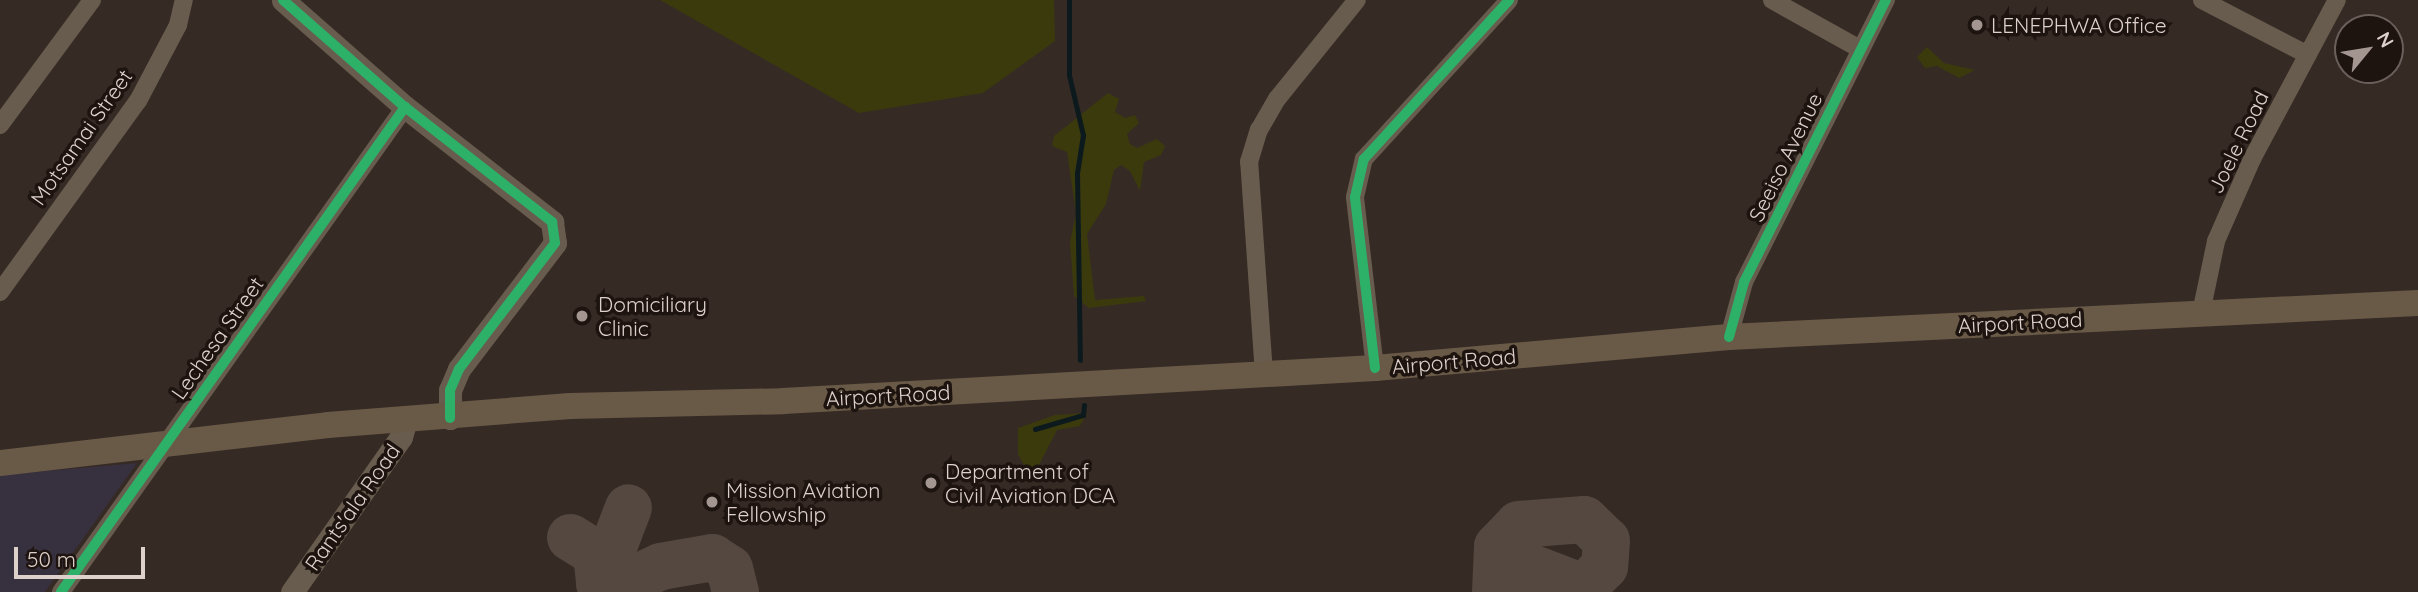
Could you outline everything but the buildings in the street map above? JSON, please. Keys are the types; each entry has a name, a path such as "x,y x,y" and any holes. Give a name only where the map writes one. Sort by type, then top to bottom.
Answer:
{"main road":[{"name":"Airport Road","path":"0,463 406,420 570,406 783,401 1375,368 1730,337 2418,303"}],"street":[{"path":"0,125 92,0"},
{"name":"Motsamai Street","path":"0,292 138,101 178,25 184,0"},
{"path":"282,0 405,107 545,212 555,234 555,243 459,369 450,390 450,418"},
{"path":"1264,374 1250,162 1259,130 1277,99 1357,0"},
{"path":"1375,368 1355,197 1364,159 1509,0"},
{"path":"1772,0 1860,49"},
{"name":"Seeiso Avenue","path":"1730,337 1744,282 1886,0"},
{"path":"2202,0 2308,55"},
{"name":"Joele Road","path":"2201,313 2216,241 2337,0"},
{"name":"Lechesa Street","path":"61,592 405,107"},
{"name":"Rants'ala Road","path":"292,592 401,437 406,420"}],"shaded area":[{"path":"660,0 1054,0 1055,41 983,93 859,113"},
{"path":"1927,47 1944,63 1975,70 1959,78 1937,66 1925,68 1917,57"},
{"path":"1108,93 1119,99 1115,112 1125,118 1135,115 1139,123 1127,134 1130,144 1137,148 1157,139 1165,146 1161,155 1144,162 1140,191 1130,171 1121,165 1114,170 1106,204 1087,234 1095,300 1144,296 1146,301 1089,308 1074,296 1070,242 1076,213 1067,152 1052,146 1054,136"},
{"path":"1087,413 1080,426 1057,430 1036,471 1028,473 1018,454 1018,428 1055,415"},
{"path":"137,463 45,592 0,592 0,475"}],"waterway":[{"path":"1069,0 1069,75 1083,135 1077,174 1080,360"},
{"path":"1035,429 1083,415 1084,405"}],"taxiway":[{"path":"570,537 596,553 599,583 628,507"},
{"path":"1495,592 1497,546 1518,524 1584,519 1606,540 1604,566 1588,582 1575,584 1531,567 1509,573 1496,592"},
{"path":"631,592 641,575 660,566 712,557 729,568 735,592"}],"cycle path":[{"path":"283,0 405,107 552,222 555,243 459,369 450,390 450,418"},
{"path":"1375,368 1355,197 1364,159 1509,0"},
{"path":"1729,337 1744,282 1886,0"},
{"path":"61,592 405,107"}],"place":[{"name":"LENEPHWA Office","path":"1977,25"},
{"name":"Domiciliary Clinic","path":"582,316"},
{"name":"Department of Civil Aviation DCA","path":"931,483"},
{"name":"Mission Aviation Fellowship","path":"712,502"}]}
